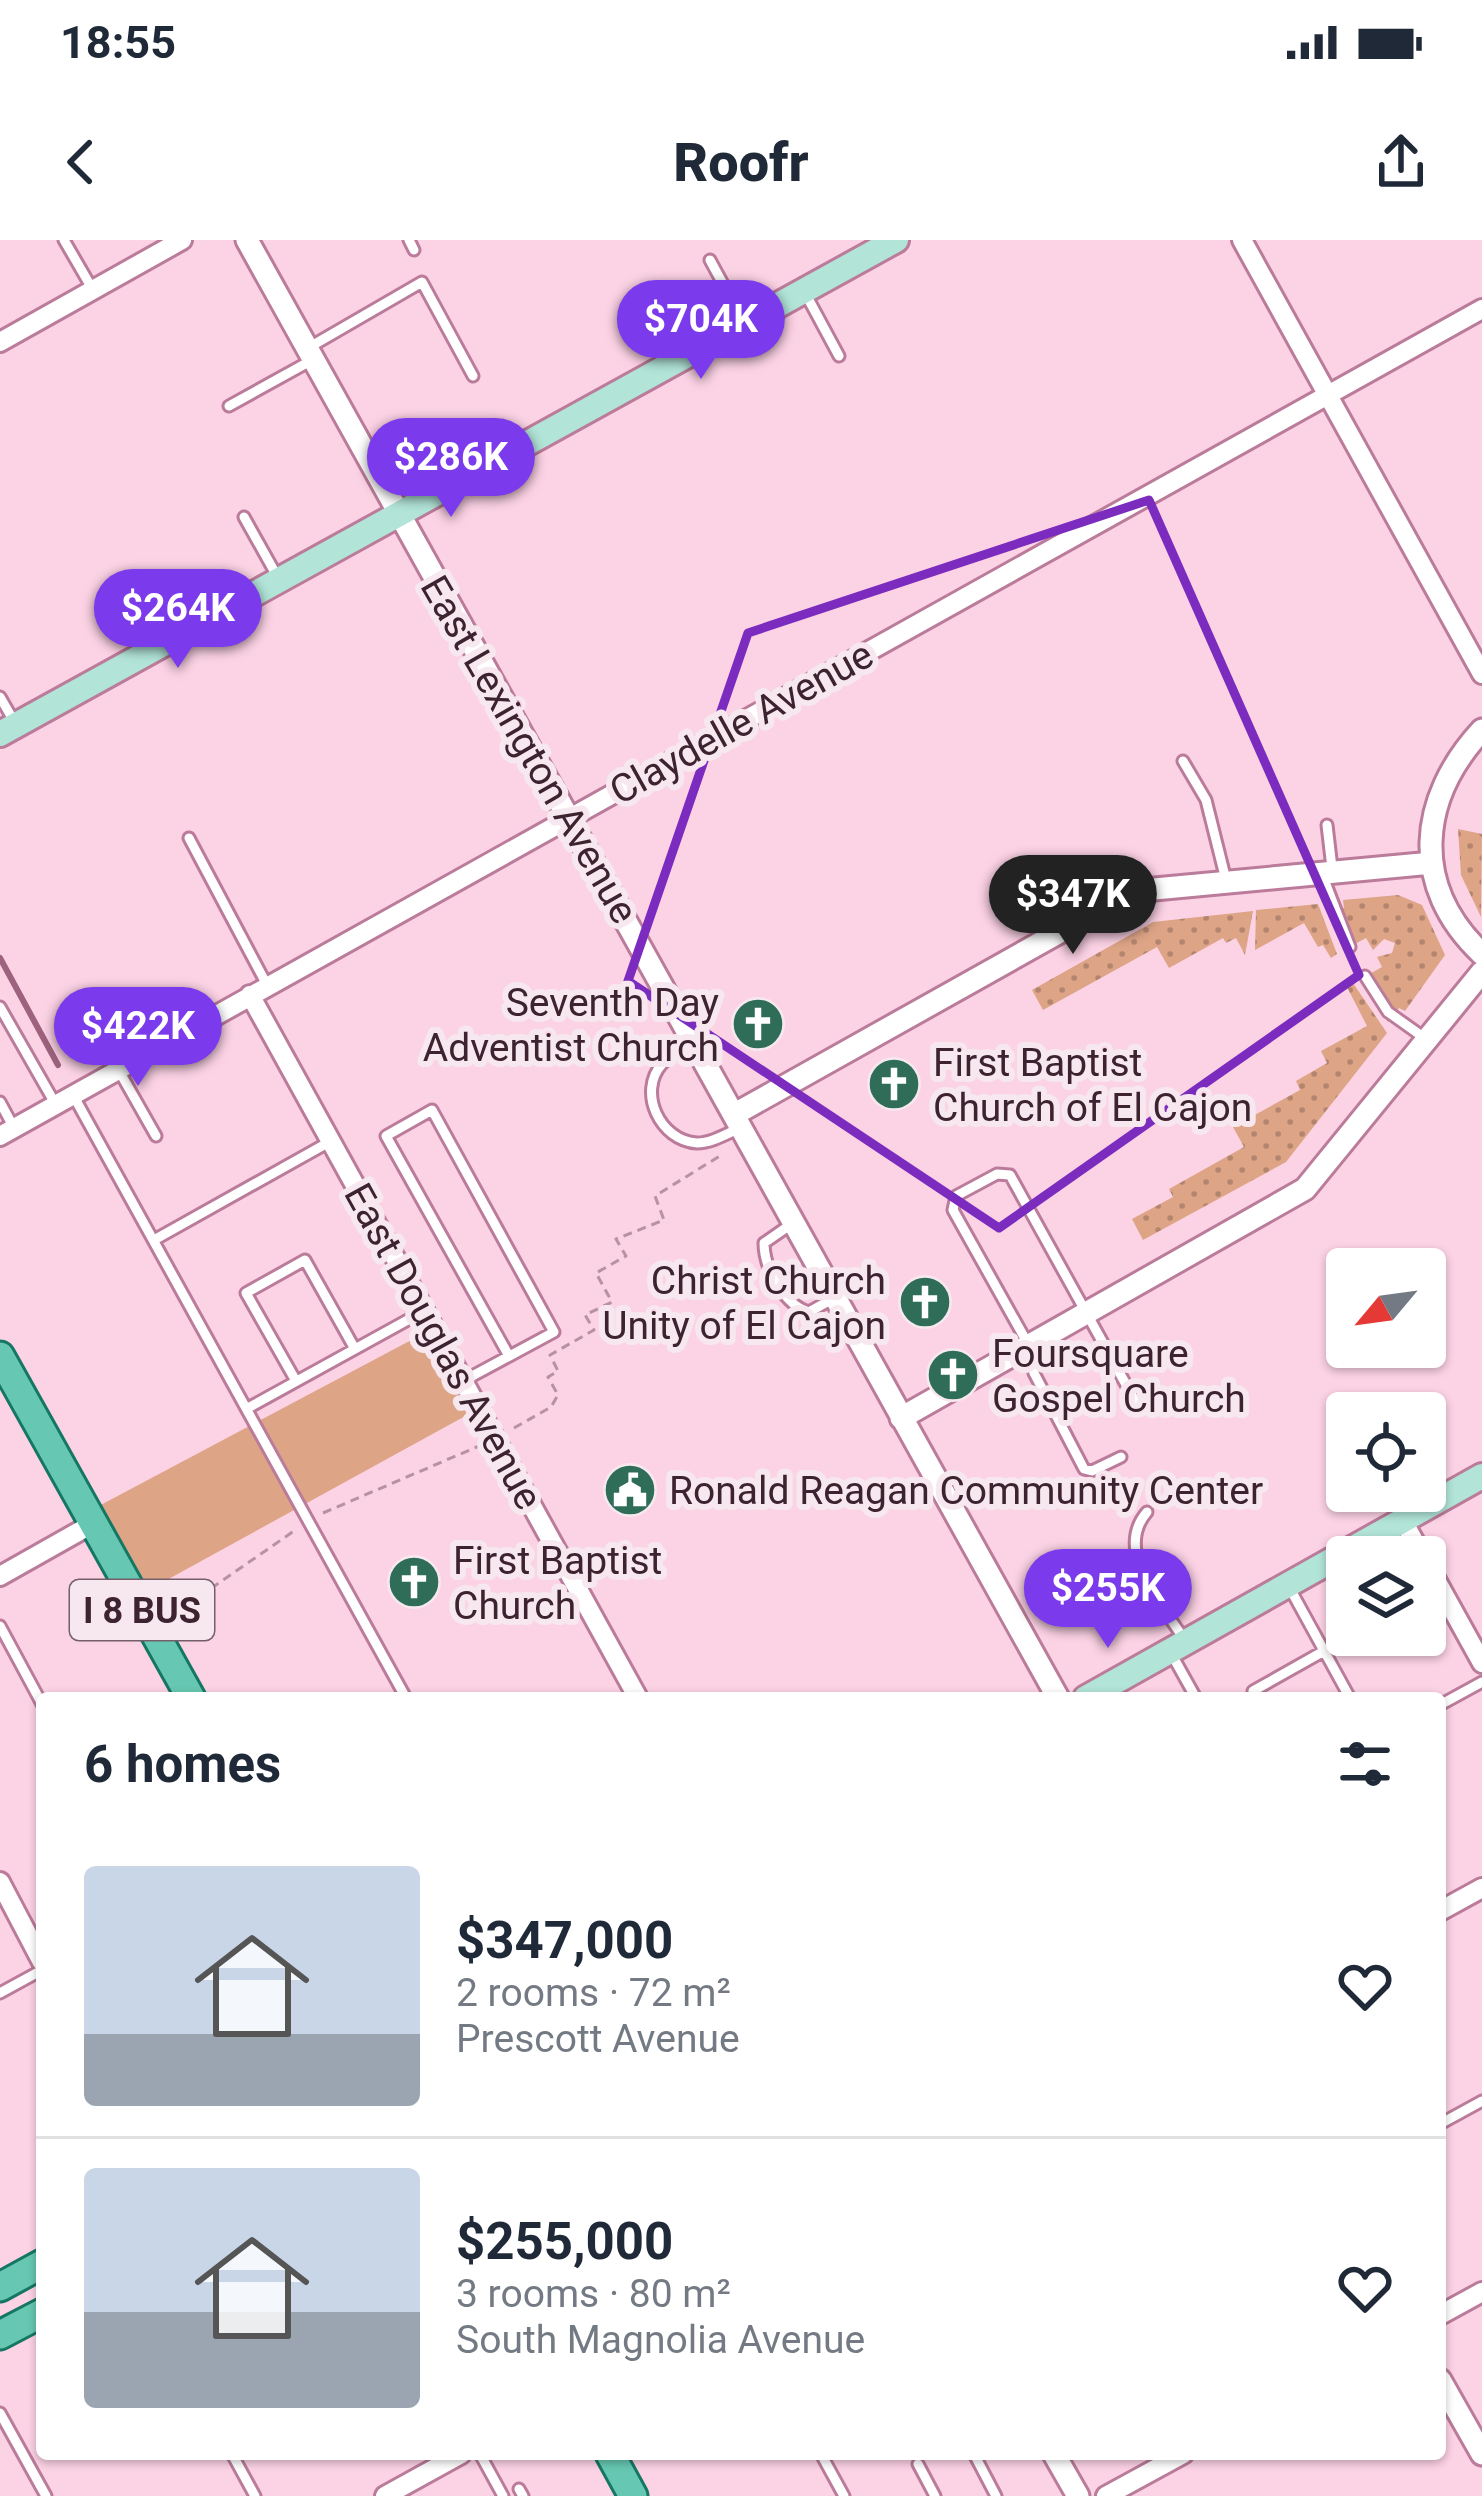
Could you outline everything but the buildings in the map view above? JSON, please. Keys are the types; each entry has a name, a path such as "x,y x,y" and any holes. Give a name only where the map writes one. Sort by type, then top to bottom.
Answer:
{"main road":[{"path":"8,730 896,240"},
{"name":"I 8 BUS","path":"0,1356 188,1692"},
{"path":"1098,1692 1482,1476"},
{"path":"0,2287 36,2267"},
{"path":"0,2335 36,2316"},
{"path":"613,2460 633,2496"}],"street":[{"path":"0,342 182,240"},
{"name":"East Lexington Avenue","path":"248,240 1055,1692"},
{"path":"1242,240 1482,674"},
{"name":"Claydelle Avenue","path":"7,1132 1482,309"},
{"path":"1482,730 1441,785 1431,818 1432,863 1444,904 1482,954"},
{"path":"738,1120 1133,891 1326,869 1432,863"},
{"path":"901,1418 1305,1189 1482,972"},
{"name":"East Douglas Avenue","path":"258,990 331,1141 635,1692"},
{"path":"1403,1521 1411,1536"},
{"path":"0,1576 94,1522"},
{"path":"1446,1598 1482,1663"},
{"path":"0,1882 36,1954"},
{"path":"1446,1908 1482,1888"},
{"path":"1446,2312 1482,2292"},
{"path":"1446,2391 1482,2454"},
{"path":"385,2496 450,2460"},
{"path":"1057,2460 1078,2496"},
{"path":"1106,2496 1173,2460"}],"lane":[{"path":"64,240 92,290"},
{"path":"710,260 745,324"},
{"path":"229,406 422,282 473,376"},
{"path":"804,291 839,356"},
{"path":"244,517 280,580"},
{"path":"0,697 8,730"},
{"path":"1184,761 1206,800 1226,880"},
{"path":"1327,825 1326,869 1350,947"},
{"path":"189,838 258,990"},
{"path":"1365,976 1388,1012 1426,1039"},
{"path":"0,1007 154,1240 403,1692"},
{"path":"695,1042 663,1063 653,1079 651,1097 661,1122 675,1137 695,1143 738,1120"},
{"path":"118,1069 155,1136"},
{"path":"0,1102 7,1132"},
{"path":"463,1382 554,1332 432,1110 386,1136 509,1356"},
{"path":"154,1240 331,1141"},
{"path":"1121,1457 1092,1472 1084,1468 1034,1373 1028,1344 952,1202 997,1174 1010,1175 1139,1408"},
{"path":"795,1222 764,1243 768,1264 791,1305 800,1310 809,1312 836,1297"},
{"path":"296,1382 247,1293 305,1260 355,1349"},
{"path":"248,1408 424,1311"},
{"path":"1147,1512 1136,1525 1132,1543 1194,1692"},
{"path":"1288,1585 1347,1692"},
{"path":"0,1627 36,1693"},
{"path":"1253,1691 1324,1651"},
{"path":"1446,1702 1482,1682"},
{"path":"0,1993 36,1970"},
{"path":"1446,2121 1482,2101"},
{"path":"0,2414 46,2496"},
{"path":"235,2460 255,2496"},
{"path":"483,2460 503,2496"},
{"path":"824,2460 844,2496"},
{"path":"977,2460 996,2496"},
{"path":"918,2464 935,2496"}],"path":[{"path":"494,1439 551,1407 558,1395 548,1377 558,1371 550,1355 594,1330 585,1315 612,1302 596,1273 626,1256 616,1239 664,1220 655,1196 724,1154"}],"highlighted area":[{"path":"1149,500 1359,975 999,1228 628,981 748,633"}],"shaded area":[{"path":"1458,829 1482,834 1481,917 1461,875"},
{"path":"1398,895 1422,905 1445,955 1405,1011 1399,1008 1388,1022 1359,980 1382,967 1377,957 1392,953 1395,943 1384,939 1373,950 1366,938 1344,950 1327,909 1344,908 1343,900"},
{"path":"1318,904 1337,954 1331,958 1323,945 1318,947 1304,923 1255,950 1256,910"},
{"path":"1253,911 1245,955 1236,938 1226,943 1223,938 1169,968 1157,947 1043,1010 1032,990 1153,922"},
{"path":"1353,983 1387,1033 1286,1162 1143,1240 1132,1219 1173,1197 1169,1189 1244,1147 1233,1127 1300,1090 1296,1081 1327,1063 1321,1051 1367,1026 1347,987"},
{"path":"434,1328 478,1409 143,1593 95,1508"}],"waterway":[{"path":"0,958 58,1065"}],"place":[{"name":"Seventh Day Adventist Church","path":"758,1024"},
{"name":"First Baptist Church of El Cajon","path":"894,1084"},
{"name":"Christ Church Unity of El Cajon","path":"925,1302"},
{"name":"Foursquare Gospel Church","path":"953,1375"},
{"name":"Ronald Reagan Community Center","path":"630,1490"},
{"name":"First Baptist Church","path":"414,1582"}]}
